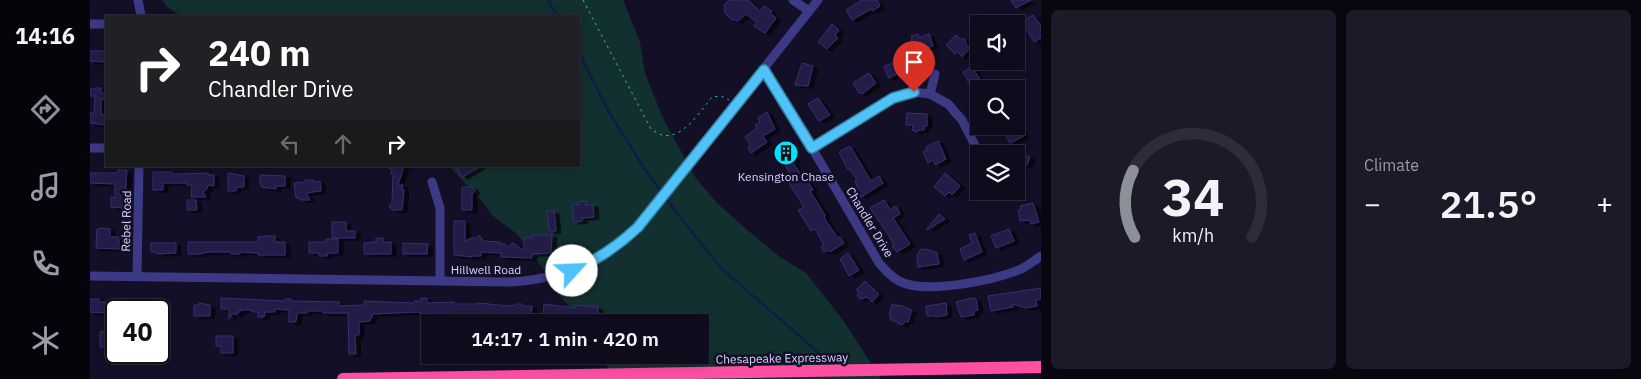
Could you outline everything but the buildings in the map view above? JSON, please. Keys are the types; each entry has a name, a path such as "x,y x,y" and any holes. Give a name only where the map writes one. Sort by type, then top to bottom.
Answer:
{"highway":[{"name":"Chesapeake Expressway","path":"343,379 1041,368"}],"street":[{"path":"138,0 141,15"},
{"path":"793,0 809,12"},
{"name":"Hillwell Road","path":"90,276 512,282 551,278 572,271 599,258 617,246 644,220 818,0"},
{"path":"90,24 105,24"},
{"name":"Chandler Drive","path":"764,70 879,263 900,282 927,287 971,282 1012,273 1024,268 1041,256"},
{"path":"930,94 935,74"},
{"path":"812,148 893,98 914,92 930,94 948,104 962,120 975,145"},
{"path":"90,148 105,148"},
{"name":"Rebel Road","path":"137,276 139,167"},
{"path":"432,182 440,201 440,281"}],"path":[{"path":"584,0 651,130 663,135 672,134 684,128 695,120 712,96 721,96 736,104"}],"green space":[{"path":"162,0 623,0 640,42 645,73 663,118 695,177 717,203 745,228 780,257 806,273 843,320 881,379 613,379 606,364 709,364 709,314 576,314 560,296 550,278 517,234 493,216 481,200 450,167 580,167 580,15 180,15 167,7"}],"waterway":[{"path":"548,0 556,15"},
{"path":"580,55 610,114 646,171 677,213 721,268 819,353 827,366"}],"place":[{"name":"Kensington Chase","path":"786,153"}],"route":[{"path":"572,271 599,258 617,246 638,227 764,70 812,148 893,98 914,92"}]}
